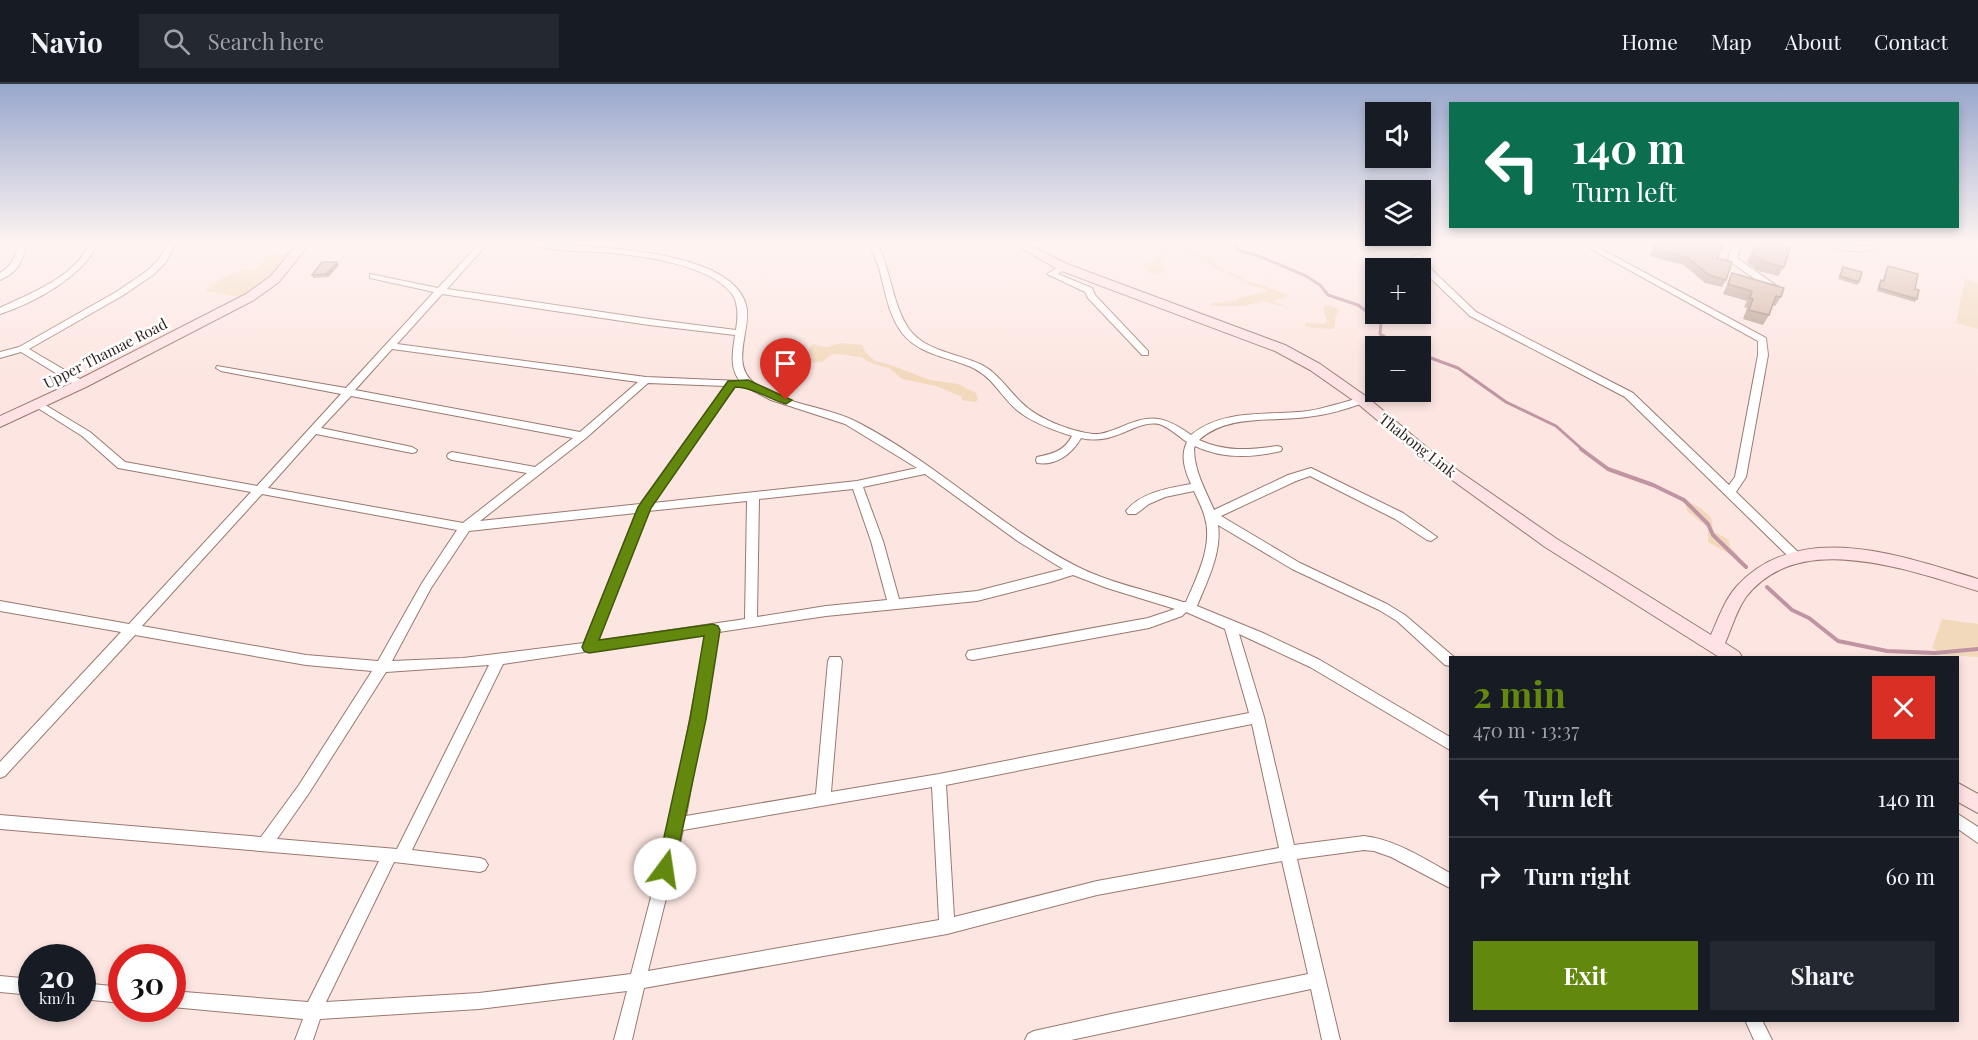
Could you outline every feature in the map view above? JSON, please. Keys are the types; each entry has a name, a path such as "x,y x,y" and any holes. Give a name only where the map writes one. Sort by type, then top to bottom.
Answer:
{"main road":[{"name":"Upper Thamae Road","path":"0,422 81,384 250,297 263,288"},
{"name":"Thabong Link","path":"1118,288 1280,348 1315,367 1362,400 1432,459 1551,543 1731,656"},
{"path":"1715,646 1740,593 1755,577 1795,556 1850,554 1893,560 1978,585"},
{"path":"1959,793 1978,804"}],"street":[{"path":"0,311 47,288"},
{"path":"0,355 22,349 128,288"},
{"path":"425,288 649,322 740,333"},
{"path":"0,772 134,629 261,490 345,393 443,288"},
{"path":"732,288 744,306 736,364 748,384"},
{"path":"889,288 891,303 908,334 924,346 986,371 1023,409 1078,434 1104,437 1140,422 1159,421 1172,426 1193,441 1230,454 1255,454 1277,449"},
{"path":"1083,288 1089,290 1096,302 1145,353"},
{"path":"1445,288 1473,314 1629,395 1795,556"},
{"path":"1666,288 1763,340 1763,355 1740,477 1729,493"},
{"path":"1773,288 1779,292"},
{"path":"389,346 646,380 748,384 765,393 850,423 890,446 993,519 1073,570 1135,592 1188,607 1230,626 1258,635 1320,668 1449,743"},
{"path":"22,349 81,384"},
{"path":"221,368 582,436"},
{"path":"266,844 382,667 426,586 465,527 582,436 646,380"},
{"path":"589,647 644,507 732,384"},
{"path":"973,655 1149,623 1188,607 1209,553 1214,530 1212,516 1196,487 1190,469 1189,453 1193,441 1208,428 1221,424 1308,414 1362,400"},
{"path":"38,405 86,434 122,465 465,527 857,485 925,470"},
{"path":"314,429 412,450"},
{"path":"1041,460 1061,456 1071,447 1078,434"},
{"path":"452,456 538,471"},
{"path":"1212,516 1292,478 1311,472 1399,516 1431,537"},
{"path":"857,485 877,541 894,604"},
{"path":"1132,511 1138,505 1165,494 1196,487"},
{"path":"751,624 753,495"},
{"path":"1212,516 1296,566 1383,607 1401,618 1449,660"},
{"path":"0,606 306,660 382,667 499,659 713,630 826,611 977,596 1052,578 1073,570"},
{"path":"1230,626 1257,717 1331,1040"},
{"path":"623,1040 677,824 713,630"},
{"path":"304,1040 309,1030 313,1011 499,659"},
{"path":"824,799 835,660"},
{"path":"677,824 939,780 1257,717"},
{"path":"939,780 947,926"},
{"path":"0,822 395,855 480,865"},
{"path":"1959,822 1978,836"},
{"path":"186,1000 313,1011 479,1001 638,981 947,926 1097,888 1288,853 1375,843 1449,880"},
{"path":"1034,1040 1317,980"},
{"path":"0,984 18,986"},
{"path":"1754,1022 1763,1040"}],"shaded area":[{"path":"209,288 257,288 244,298 205,291"},
{"path":"1259,288 1268,288 1287,295 1286,298 1272,300 1289,308 1263,301 1244,306 1210,306 1211,303 1236,301 1238,298 1267,292"},
{"path":"1963,288 1978,288 1978,329 1956,323"},
{"path":"1326,305 1340,309 1335,319 1335,326 1332,329 1306,327 1305,323 1324,324 1327,321 1323,309"},
{"path":"841,343 862,345 866,353 875,361 930,380 958,384 976,393 978,400 975,402 962,400 962,397 936,386 902,379 889,368 873,364 861,357 837,354 831,355 822,362 812,363 805,357 812,344 827,347"},
{"path":"1685,502 1705,511 1712,521 1713,531 1729,540 1730,547 1737,554 1738,559 1708,542 1708,528 1687,511"},
{"path":"1942,619 1978,624 1978,657 1943,655 1932,648"}],"building":[{"path":"1740,288 1784,288 1781,297 1776,296 1769,315 1749,310 1753,299 1750,298 1752,291"},
{"path":"1879,288 1915,288 1919,290 1917,299"}],"waterway":[{"path":"1322,288 1328,295 1358,305 1381,322 1380,334 1383,336"},
{"path":"1431,358 1458,368 1506,402 1556,426 1583,450"},
{"path":"1581,449 1608,469 1653,485 1684,500 1708,524 1713,535 1746,567"},
{"path":"1767,587 1792,610 1809,618 1838,641 1887,651 1935,653 1978,649"}],"route":[{"path":"665,869 677,824 713,630 589,647 644,507 732,384 748,384 786,400"}]}
